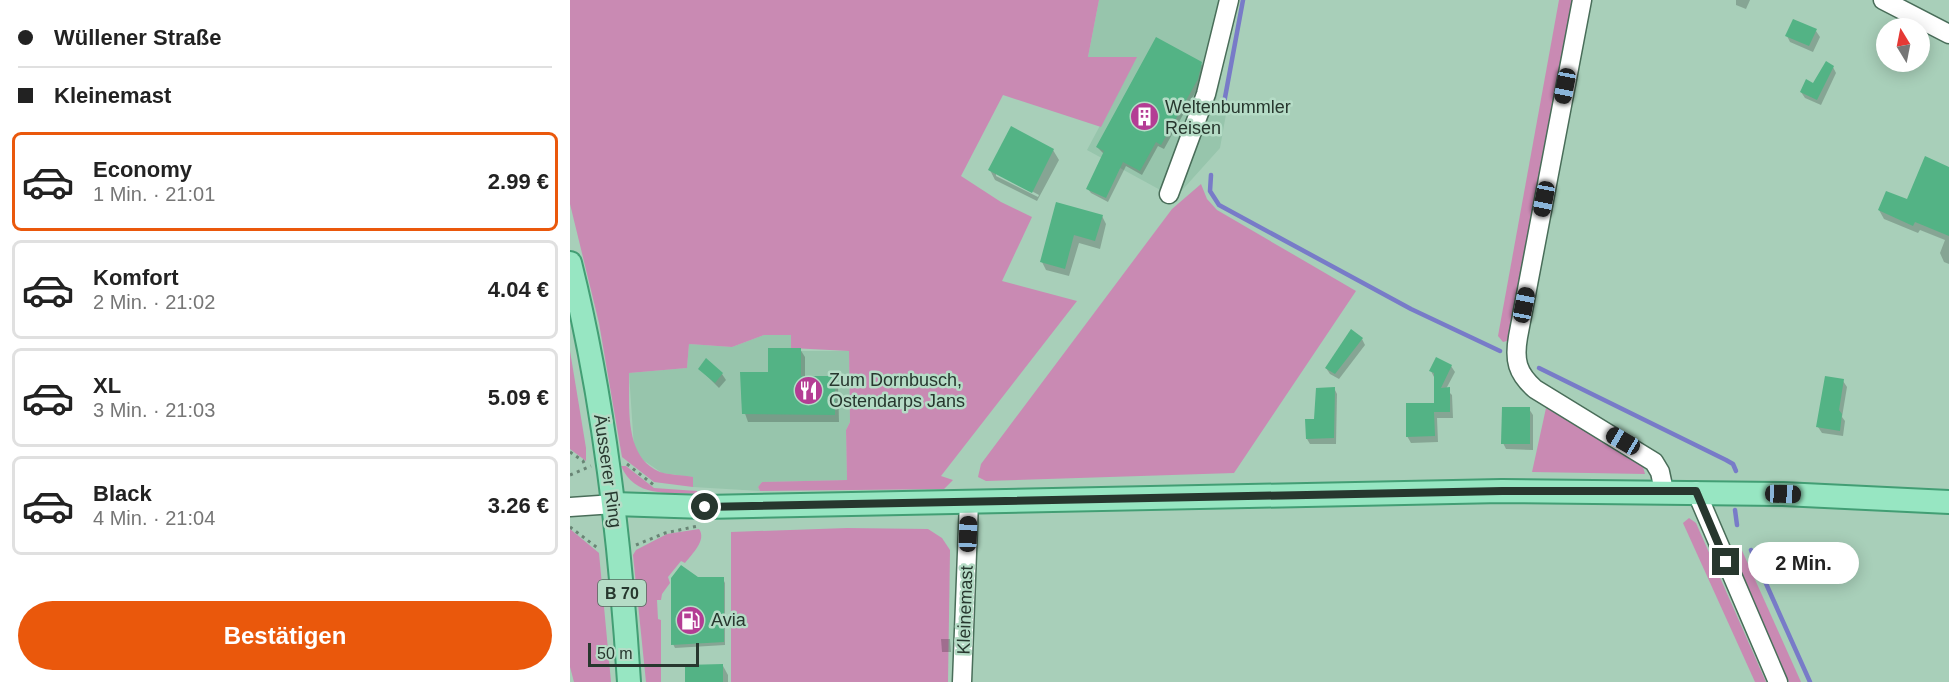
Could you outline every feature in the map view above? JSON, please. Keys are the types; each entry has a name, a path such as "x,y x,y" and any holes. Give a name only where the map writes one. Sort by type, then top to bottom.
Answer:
{"main road":[{"name":"Äusserer Ring","path":"570,262 599,403 614,504 629,682"},
{"path":"614,504 705,507 1492,491 1696,491 1949,502"}],"street":[{"path":"1169,194 1206,94 1229,0"},
{"path":"1582,0 1518,337 1516,362 1525,380 1535,389 1654,462 1664,491"},
{"path":"1883,0 1949,33"},
{"path":"1696,491 1778,682"},
{"name":"Kleinemast","path":"962,682 969,501"},
{"path":"570,507 614,504"}],"path":[{"path":"570,452 584,461 586,466"}],"shaded area":[{"path":"570,0 1099,0 1088,57 1137,57 1101,127 1003,95 961,176 1001,202 1032,217 1002,281 1077,301 941,476 953,480 944,489 760,491 758,487 762,482 847,480 846,430 850,422 849,351 791,348 791,335 764,335 732,347 689,344 687,368 629,373 629,415 634,443 640,455 648,465 660,472 693,477 693,487 654,482 622,457 599,323 570,204"},
{"path":"1099,0 1236,0 1215,107 1226,114 1220,148 1175,198 1087,150 1136,58 1088,57"},
{"path":"1559,0 1575,0 1510,340 1503,342 1498,336"},
{"path":"1201,184 1207,199 1217,210 1356,291 1234,473 986,481 978,477 981,464 1172,209"},
{"path":"764,335 791,335 791,348 801,351 849,351 850,422 846,430 847,480 762,482 758,487 760,491 693,487 692,477 662,473 643,460 634,448 629,373 687,368 689,344 732,347"},
{"path":"570,351 586,448 586,461 570,449"},
{"path":"1546,408 1634,459 1643,467 1645,474 1532,472"},
{"path":"621,466 626,466 654,488 697,491 697,494 663,493 643,488 627,476"},
{"path":"1689,518 1696,523 1766,682 1755,682 1683,523"},
{"path":"847,528 928,529 942,538 950,550 948,682 731,682 731,532"},
{"path":"570,529 599,553 611,682 574,682 570,667"},
{"path":"699,529 701,538 698,547 685,563 681,561 668,577 670,583 662,594 661,600 657,600 658,619 661,620 661,682 646,682 633,555 636,550 667,534"},
{"path":"1730,545 1740,546 1801,682 1789,682"}],"building":[{"path":"1793,19 1817,29 1809,46 1785,36"},
{"name":"Weltenbummler Reisen","path":"1156,37 1202,62 1198,79 1161,145 1156,142 1140,171 1123,162 1106,198 1086,189 1104,151 1096,147"},
{"path":"1826,61 1834,66 1817,100 1800,92 1806,79 1813,83"},
{"path":"1011,126 1054,149 1032,193 988,170"},
{"path":"1925,156 1949,167 1949,236 1915,222 1913,226 1878,210 1886,191 1907,199"},
{"path":"1056,202 1103,215 1095,241 1074,235 1065,269 1040,262"},
{"path":"1351,329 1363,338 1335,374 1325,368"},
{"path":"768,348 801,348 801,376 835,376 835,415 742,414 740,372 768,372"},
{"path":"1436,357 1452,365 1441,388 1450,387 1450,412 1434,412 1435,436 1406,437 1406,403 1434,403 1434,373 1429,371"},
{"path":"706,358 723,373 715,383 698,369"},
{"path":"1825,376 1844,379 1839,410 1842,414 1840,431 1816,427"},
{"path":"1335,387 1334,438 1306,439 1305,419 1314,419 1316,388"},
{"path":"1502,407 1530,407 1530,444 1501,444"},
{"path":"681,565 698,577 724,577 724,642 671,645 671,578"},
{"path":"723,664 723,682 685,682 685,665"}],"waterway":[{"path":"1224,103 1243,0"},
{"path":"1211,175 1210,191 1219,205 1411,309 1500,351"},
{"path":"1539,368 1726,460 1733,464 1736,471"},
{"path":"1735,510 1737,525"},
{"path":"1751,550 1810,682"}],"place":[{"name":"Weltenbummler Reisen","path":"1144,117"},
{"name":"Zum Dornbusch, Ostendarps Jans","path":"808,390"},
{"name":"Avia","path":"690,620"}],"route":[{"path":"705,507 1502,491 1696,491 1726,562"}]}
